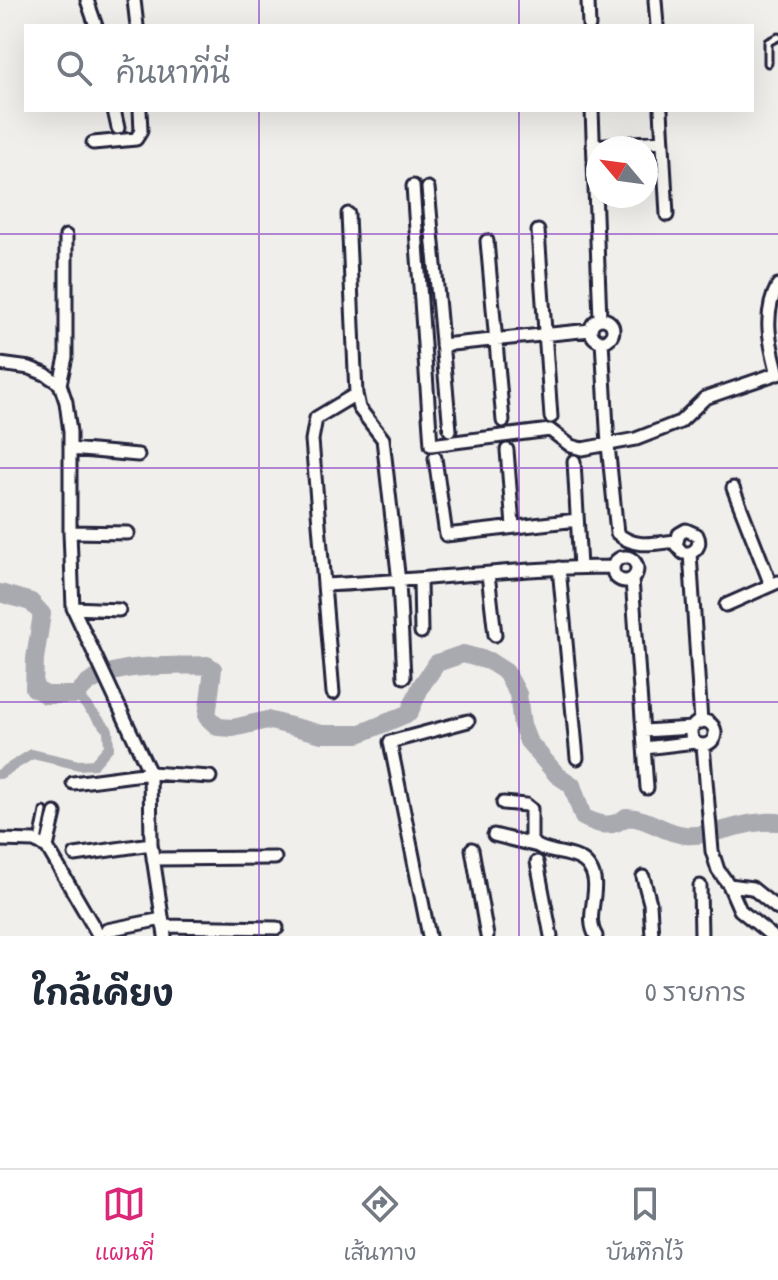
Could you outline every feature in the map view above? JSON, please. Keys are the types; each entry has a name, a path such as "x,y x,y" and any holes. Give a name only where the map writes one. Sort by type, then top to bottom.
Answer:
{"street":[{"path":"87,0 95,24"},
{"path":"134,0 137,24"},
{"path":"655,0 657,24"},
{"path":"588,2 589,24"},
{"path":"114,112 118,128"},
{"path":"93,143 140,136 140,112"},
{"path":"592,112 593,136"},
{"path":"661,112 667,215"},
{"path":"658,141 662,141"},
{"path":"413,186 431,445 550,430 571,446 582,449 636,439 680,422 705,398 778,374 768,335 768,316 778,285"},
{"path":"428,188 450,430"},
{"path":"596,208 600,319"},
{"path":"348,214 356,394 359,408 383,439 399,582 404,677"},
{"path":"538,231 551,417"},
{"path":"66,236 66,357 60,384 69,414 73,608 150,773 151,844 163,927"},
{"path":"487,241 503,421"},
{"path":"600,319 608,320 613,329 609,339 602,341 596,339 591,330 600,319"},
{"path":"442,345 591,330"},
{"path":"602,341 617,533 640,545 676,541 682,532 694,532 699,543 690,553 697,725 691,736 699,744 710,806 712,851 718,870 729,885 740,910 772,936"},
{"path":"0,364 30,368 60,384"},
{"path":"333,693 312,440 316,418 356,394"},
{"path":"70,449 138,455"},
{"path":"507,450 513,526"},
{"path":"435,458 446,535 577,520"},
{"path":"574,461 580,567"},
{"path":"726,605 774,583 733,488"},
{"path":"70,532 128,533"},
{"path":"676,541 680,551 690,553"},
{"path":"324,585 613,567 621,558 632,560 637,570 632,579 647,788"},
{"path":"613,567 619,580 632,579"},
{"path":"559,568 577,758"},
{"path":"488,574 495,635"},
{"path":"420,580 421,632"},
{"path":"73,608 119,610"},
{"path":"429,936 390,742 468,721"},
{"path":"644,731 712,725 714,732 710,743 645,748"},
{"path":"73,783 150,773 210,777"},
{"path":"503,803 526,805 531,809 531,841 534,845"},
{"path":"50,812 43,845 103,933 163,927 277,928"},
{"path":"494,835 581,860 589,866 594,880 591,927 596,936"},
{"path":"0,840 43,845"},
{"path":"75,855 151,844"},
{"path":"472,849 487,936"},
{"path":"153,859 275,858"},
{"path":"537,862 551,936"},
{"path":"643,877 650,903 652,936"},
{"path":"729,885 752,888 778,909"},
{"path":"700,886 701,936"}],"lane":[{"path":"768,63 768,42 778,37"}],"waterway":[{"path":"0,593 31,602 42,614 34,688 46,695 77,695 88,684 118,671 155,666 207,665 213,669 207,717 218,727 233,728 267,720 322,734 359,734 409,713 421,686 437,663 463,654 489,661 506,672 518,694 522,725 528,741 557,775 572,785 583,817 605,824 626,817 635,818 685,835 778,822"},
{"path":"0,774 32,754 79,765 94,764 109,747 108,730 77,695"}]}
